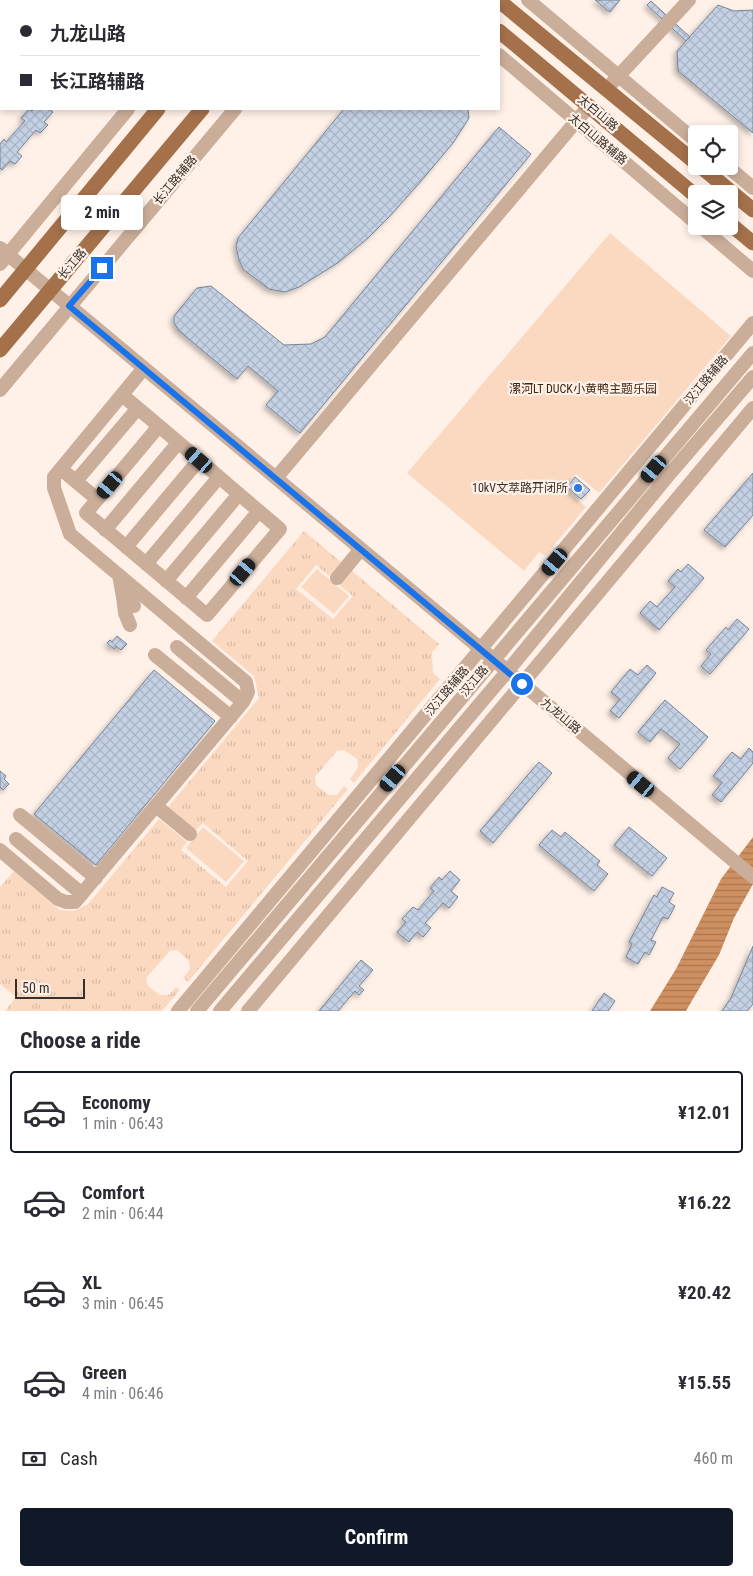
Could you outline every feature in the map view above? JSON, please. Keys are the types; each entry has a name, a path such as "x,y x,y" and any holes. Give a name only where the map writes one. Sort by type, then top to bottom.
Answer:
{"main road":[{"name":"太白山路","path":"500,2 688,156"},
{"name":"太白山路","path":"500,32 688,189"},
{"path":"0,300 157,110"},
{"name":"长江路","path":"0,350 201,110"},
{"path":"711,175 753,210"},
{"path":"738,231 749,240 753,252"}],"street":[{"path":"528,0 688,134"},
{"path":"607,89 689,0"},
{"name":"太白山路辅路","path":"500,56 688,216"},
{"path":"276,478 589,106"},
{"path":"3,256 127,110"},
{"name":"长江路辅路","path":"0,390 234,110"},
{"path":"738,175 753,188"},
{"path":"711,235 753,271"},
{"name":"九龙山路","path":"3,256 26,270 753,877"},
{"name":"汉江路辅路","path":"178,1011 753,324"},
{"name":"汉江路","path":"198,1011 753,353"},
{"path":"0,850 58,899 66,902 75,902 231,717 248,692 246,682 70,534 54,488 54,477 144,368"},
{"name":"汉江路","path":"220,1011 508,671 661,484 753,377"},
{"path":"122,395 138,408 280,529 206,615 86,513 159,426"},
{"path":"76,482 138,408"},
{"path":"248,1011 753,408"},
{"path":"105,530 178,442"},
{"path":"126,547 199,460"},
{"path":"61,468 97,499"},
{"path":"146,564 219,477"},
{"path":"166,581 239,494"},
{"path":"186,598 259,511"},
{"path":"337,578 361,549"},
{"path":"119,575 129,601 125,613 130,625"},
{"path":"177,647 243,702"},
{"path":"155,655 231,717"},
{"path":"190,684 215,655"},
{"path":"156,806 190,834"},
{"path":"20,815 96,878"},
{"path":"16,839 82,894"},
{"path":"30,875 55,844"}],"green space":[{"name":"漯河LT DUCK小黄鸭主题乐园","path":"610,233 731,336 599,493 576,474 564,489 586,507 545,556 539,552 524,571 407,473"},
{"path":"304,531 341,562 329,576 316,565 296,589 333,619 353,596 339,585 351,570 439,644 432,653 433,673 440,679 354,783 350,779 358,768 357,759 344,750 337,751 315,777 316,785 329,795 337,795 344,786 348,789 188,982 183,978 190,969 189,961 177,950 170,951 146,978 148,986 160,995 169,995 176,987 180,990 162,1011 5,1011 16,997 0,984 0,887 14,871 60,910 74,911 88,904 159,819 187,842 181,850 226,887 248,861 203,823 196,830 168,807 259,698 254,676 212,641"},
{"path":"317,569 349,596 334,614 301,587"},
{"path":"203,827 244,861 226,882 186,848"}],"shaded area":[{"path":"753,837 753,884 734,918 719,955 686,1011 650,1011 676,969 721,879"}],"building":[{"path":"595,0 620,0 610,12"},
{"path":"651,1 690,37 686,41 647,5"},
{"path":"718,5 734,11 753,10 753,133 678,71 677,51"},
{"path":"28,110 50,110 53,112 44,122 48,125 40,133 36,130 17,152 22,156 15,164 10,161 2,170 0,168 0,144 4,139 6,142 25,121 21,118"},
{"path":"343,110 468,110 469,118 453,143 390,216 368,238 339,262 299,287 285,292 269,289 243,269 236,247 238,238"},
{"path":"499,127 531,154 300,433 266,405 278,391 248,366 237,379 178,330 174,322 174,316 197,288 211,286 284,345 311,344 325,337"},
{"path":"753,473 753,515 725,547 704,530"},
{"name":"10kV文萃路开闭所","path":"575,477 590,490 581,499 567,487"},
{"path":"688,564 704,578 659,630 640,613 650,601 657,607 675,587 668,581 678,569 681,572"},
{"path":"737,619 749,629 710,674 701,666 711,654 706,650 726,627 728,630"},
{"path":"117,636 127,644 121,650 116,646 114,649 107,643 110,640 112,642"},
{"path":"647,665 656,673 619,718 610,711 620,699 611,692 630,669 638,675"},
{"path":"154,670 215,721 96,865 34,814"},
{"path":"665,700 708,737 680,769 668,758 680,744 661,729 650,742 638,732"},
{"path":"749,748 753,752 753,763 721,802 712,795 722,783 713,776 732,752 741,759"},
{"path":"539,762 552,773 493,843 480,831"},
{"path":"0,771 6,776 4,779 9,784 3,790 0,787"},
{"path":"629,827 667,858 652,876 614,845"},
{"path":"552,830 561,837 565,832 600,861 597,865 608,874 594,891 539,845"},
{"path":"450,871 460,880 451,891 458,897 449,908 443,903 425,923 431,928 423,937 417,932 409,942 397,932 406,922 402,919 413,907 418,910 434,891 430,888 439,877 442,880"},
{"path":"662,887 674,893 669,902 675,906 668,919 663,917 651,940 656,942 649,955 645,952 638,964 626,957 632,944 629,942 654,895 657,897"},
{"path":"753,946 753,1004 747,1011 722,1011 731,998"},
{"path":"361,960 373,970 359,986 364,990 359,995 355,991 338,1011 319,1011"},
{"path":"604,993 615,1001 608,1011 592,1011"}],"place":[{"name":"10kV文萃路开闭所","path":"578,488"}],"route":[{"path":"102,268 69,306 522,684"}]}
